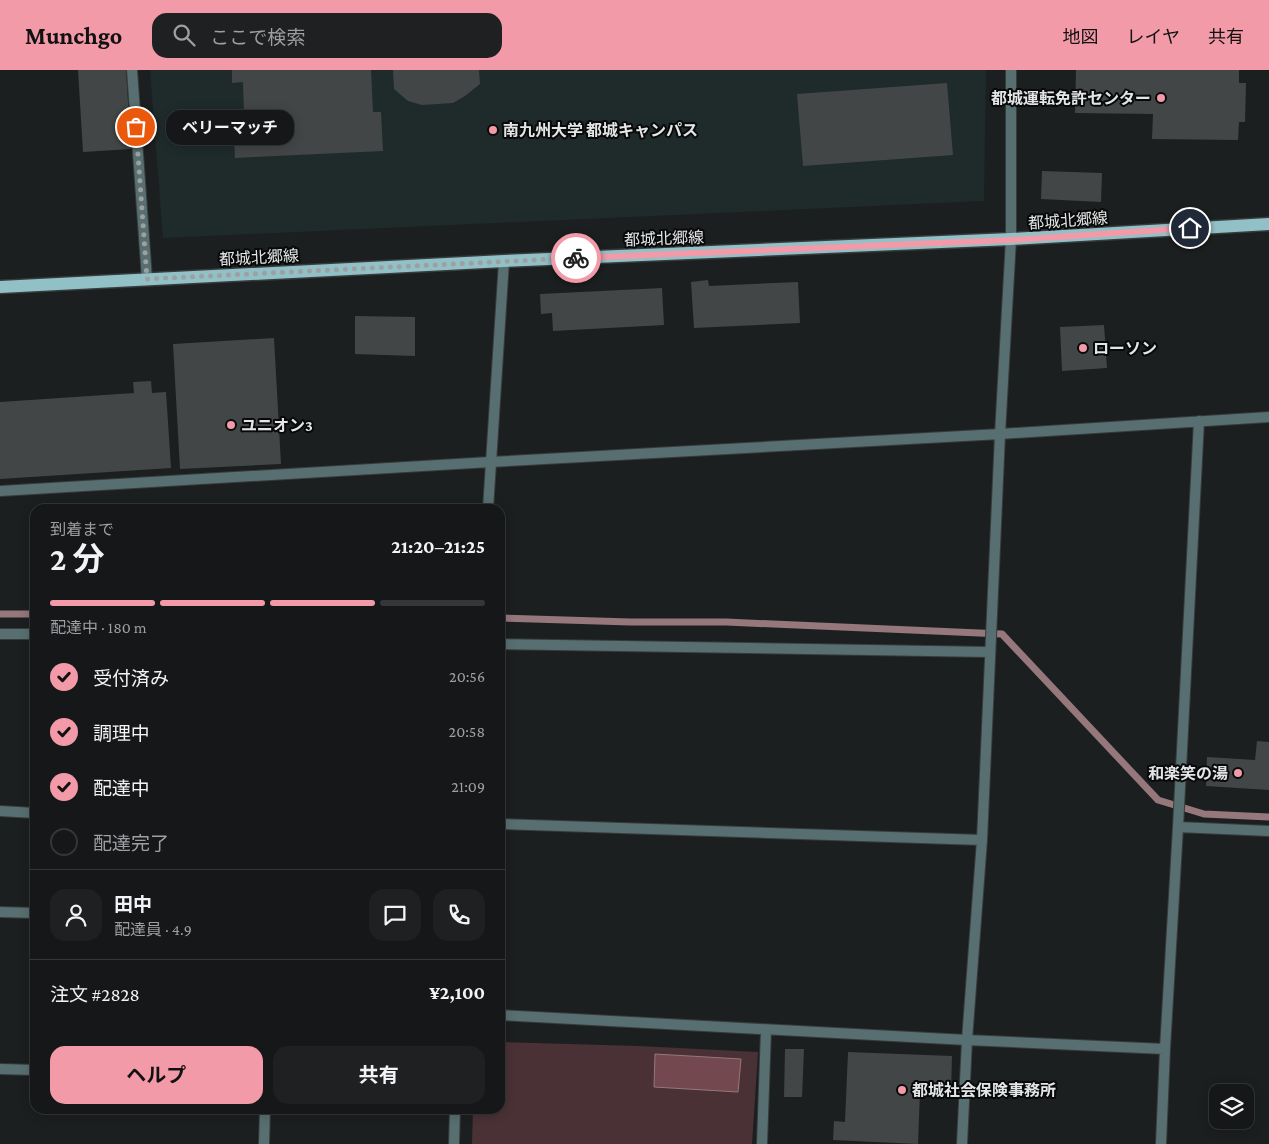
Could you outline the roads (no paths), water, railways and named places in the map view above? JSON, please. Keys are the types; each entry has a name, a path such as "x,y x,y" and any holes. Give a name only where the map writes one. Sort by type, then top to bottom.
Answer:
{"main road":[{"name":"都城北郷線","path":"0,287 504,261 1011,240 1269,224"}],"street":[{"path":"132,70 147,279"},
{"path":"962,1144 967,1040 982,840 991,620 1011,240 1011,70"},
{"path":"488,504 504,261"},
{"path":"0,491 1269,417"},
{"path":"1161,1144 1199,421"},
{"path":"0,634 30,634"},
{"path":"505,644 990,652"},
{"path":"0,811 30,813"},
{"path":"505,824 982,840"},
{"path":"1178,827 1269,831"},
{"path":"0,912 30,913"},
{"path":"505,1015 1165,1049"},
{"path":"762,1144 766,1030"},
{"path":"0,1069 30,1070"},
{"path":"264,1144 265,1114"},
{"path":"454,1144 455,1114"}],"waterway":[{"path":"0,614 30,614"},
{"path":"505,618 630,622 726,622 1002,634 1158,800 1204,814 1269,817"}],"place":[{"name":"都城運転免許センター","path":"1161,98"},
{"name":"ベリーマッチ","path":"136,127"},
{"name":"南九州大学 都城キャンパス","path":"493,130"},
{"name":"ローソン","path":"1083,348"},
{"name":"ユニオン3","path":"231,425"},
{"name":"和楽笑の湯","path":"1238,773"},
{"name":"都城社会保険事務所","path":"902,1090"}]}
